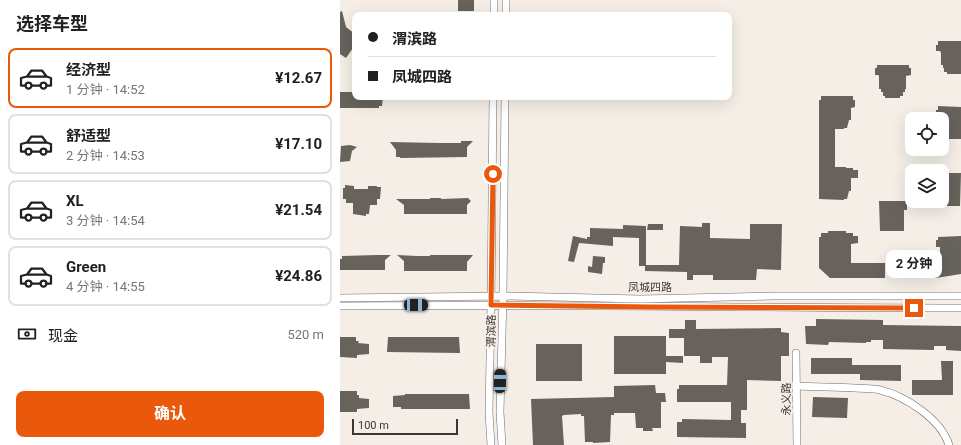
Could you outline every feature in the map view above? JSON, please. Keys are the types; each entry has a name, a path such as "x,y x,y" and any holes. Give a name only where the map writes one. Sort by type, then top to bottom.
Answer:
{"street":[{"path":"494,0 494,12"},
{"path":"506,0 506,12"},
{"name":"渭滨路","path":"491,445 489,412 493,100"},
{"name":"渭滨路","path":"502,445 500,412 505,100"},
{"name":"凤城四路","path":"340,298 503,296 640,299 772,296 961,296"},
{"name":"凤城四路","path":"340,306 502,305 961,308"},
{"name":"永义路","path":"796,353 797,445"},
{"path":"797,386 879,390 901,398 921,410 939,425 947,438 949,445"}],"building":[{"path":"458,0 474,0 474,11 458,11"},
{"path":"342,11 346,27 352,32 352,49 346,58 340,54 340,12"},
{"path":"938,41 961,41 961,74 947,74 947,72 944,72 943,65 941,65 941,53 940,51 936,51"},
{"path":"877,65 909,65 909,68 911,68 911,75 906,76 906,89 905,92 903,92 903,96 900,96 900,98 885,98 885,96 883,96 883,92 879,89 879,76 875,75 875,68 877,68"},
{"path":"340,92 352,92 352,100 383,100 382,106 379,106 379,108 340,108"},
{"path":"821,96 853,96 853,100 855,100 855,107 851,108 851,120 849,120 847,128 835,129 835,167 846,167 853,168 853,170 858,170 858,178 851,178 851,191 849,191 847,199 844,200 819,199 819,100 821,100"},
{"path":"938,106 961,107 961,139 949,139 949,112 936,112 936,110 938,110"},
{"path":"461,141 473,141 467,147 467,157 400,158 396,157 396,150 390,142 461,143"},
{"path":"350,145 357,147 352,151 350,161 340,162 341,146"},
{"path":"949,173 961,173 960,206 949,206"},
{"path":"345,185 354,186 354,189 368,189 368,186 381,187 380,199 377,199 377,205 370,205 369,214 366,214 366,216 353,214 353,203 346,203 346,199 343,199 343,188 345,188"},
{"path":"468,198 471,201 467,205 467,214 404,214 404,205 396,199"},
{"path":"879,201 905,201 905,208 907,208 907,210 904,210 904,231 880,231"},
{"path":"702,223 710,223 710,238 750,239 750,224 782,224 781,270 757,269 756,280 713,280 713,275 693,275 693,280 687,280 687,272 645,271 645,266 639,266 639,238 613,237 613,246 579,243 574,262 568,261 573,236 587,239 587,237 590,237 590,228 623,229 623,225 646,226 646,265 679,265 680,226 702,227"},
{"path":"648,224 663,224 663,230 647,230"},
{"path":"828,231 846,231 846,233 853,233 853,236 858,236 858,243 851,244 851,263 885,263 885,278 830,278 819,268 819,237 821,237 821,233 828,233"},
{"path":"961,236 961,274 936,278 904,278 904,263 940,263 940,247 936,247 936,240 938,240 938,237"},
{"path":"391,255 385,260 385,270 340,270 340,259 342,259 342,256"},
{"path":"397,255 473,255 467,262 467,271 404,271 404,261"},
{"path":"593,256 605,257 602,274 588,272 588,266 592,267"},
{"path":"816,319 883,320 883,325 961,326 961,351 946,350 946,346 934,346 934,350 883,349 883,340 871,340 871,342 866,343 829,342 828,345 806,344 805,326 816,326"},
{"path":"685,320 696,320 696,329 781,328 781,332 789,333 789,356 781,356 781,381 747,380 747,410 741,410 741,423 746,423 746,438 677,437 677,422 682,422 682,419 731,420 731,402 677,402 677,389 679,389 679,385 727,385 728,357 712,357 712,363 700,363 700,356 684,356 684,338 669,338 669,329 685,329"},
{"path":"614,336 666,336 666,356 683,356 683,363 666,362 666,374 614,374"},
{"path":"340,337 356,337 356,341 359,341 358,343 369,344 369,354 357,355 357,358 340,357"},
{"path":"388,337 459,337 460,353 387,352"},
{"path":"536,344 582,344 582,381 536,381"},
{"path":"811,358 852,358 852,365 901,365 901,381 860,380 860,374 811,374"},
{"path":"941,361 953,361 953,395 912,395 912,380 942,380"},
{"path":"655,385 656,393 665,393 666,402 661,402 661,428 652,428 653,431 643,431 643,428 636,428 635,413 614,413 614,415 611,415 610,442 585,442 584,416 581,416 581,414 564,415 562,416 564,445 533,445 531,399 614,397 614,386"},
{"path":"340,391 357,391 359,398 369,399 369,408 357,409 357,412 340,412"},
{"path":"405,394 469,394 470,409 401,409 401,407 393,407 393,396"},
{"path":"813,397 848,398 847,418 812,417"}],"route":[{"path":"493,174 491,305 914,308"}]}
